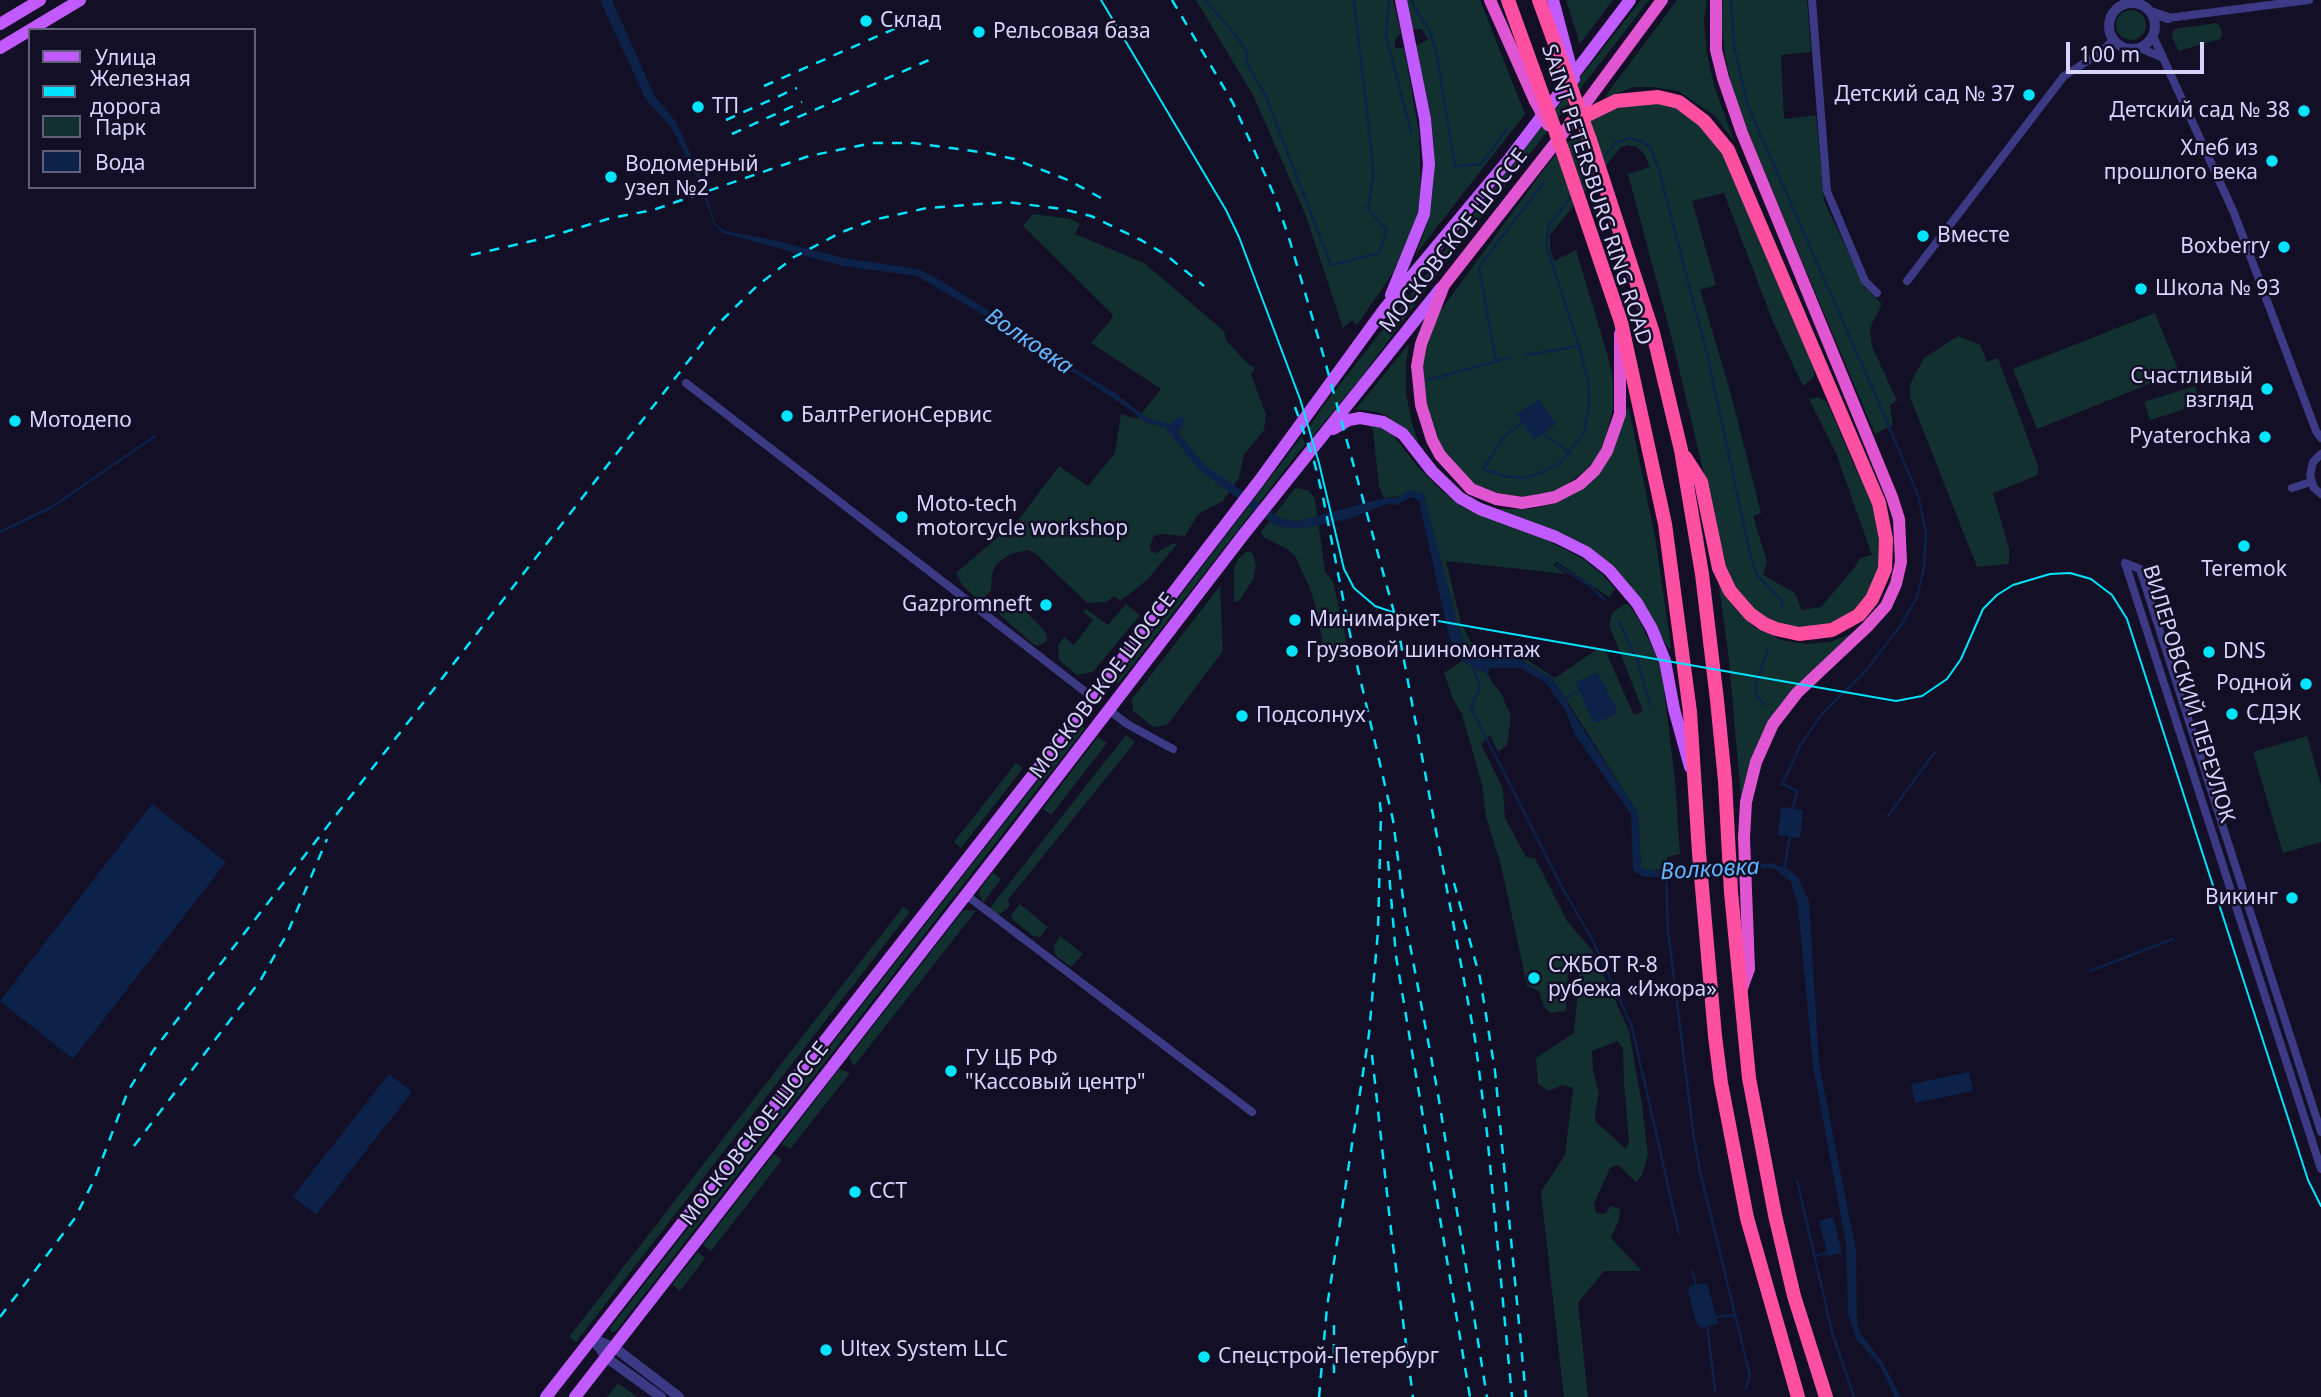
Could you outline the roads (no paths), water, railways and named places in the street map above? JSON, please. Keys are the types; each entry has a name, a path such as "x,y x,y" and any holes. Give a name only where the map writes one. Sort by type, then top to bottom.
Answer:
{"highway":[{"path":"1490,0 1535,101 1563,152"},
{"name":"SAINT PETERSBURG RING ROAD","path":"1508,0 1587,219 1620,322 1665,524 1685,674 1715,1037 1734,1156 1758,1257 1798,1397"},
{"name":"SAINT PETERSBURG RING ROAD","path":"1539,0 1590,141 1653,333 1681,450 1702,574 1725,781 1728,851 1738,892 1740,995 1749,1078 1775,1215 1794,1296 1826,1397"},
{"name":"МОСКОВСКОЕ ШОССЕ","path":"1444,285 1571,123 1662,0"},
{"path":"1716,0 1716,50 1723,78 1742,133 1892,497 1899,519 1901,562 1896,584 1886,606 1797,693 1769,732 1750,783 1738,892"},
{"path":"1571,123 1616,101 1658,97 1679,102 1704,121 1728,150 1879,503 1886,539 1885,569 1872,598 1859,615 1832,630 1800,634 1764,624 1750,614 1730,591 1719,568 1701,482 1681,450"},
{"path":"1444,285 1421,344 1417,366 1421,405 1432,440 1450,469 1471,489 1496,499 1522,503 1556,497 1580,484 1595,470 1608,451 1620,414 1620,322"}],"main road":[{"path":"0,24 40,0"},
{"path":"33,28 80,0"},
{"path":"1385,308 1424,214 1429,164 1425,119 1401,0"},
{"path":"1553,0 1590,141"},
{"name":"МОСКОВСКОЕ ШОССЕ","path":"546,1397 1238,509 1385,308 1510,158 1630,0"},
{"path":"0,48 28,31"},
{"name":"МОСКОВСКОЕ ШОССЕ","path":"575,1397 1254,521 1444,285"},
{"path":"1324,435 1349,420 1360,418 1383,422 1403,434 1432,471 1460,498 1480,509 1556,537 1586,552 1609,570 1637,603 1652,629 1665,661 1674,709 1694,782"},
{"path":"1092,697 1109,710"}],"street":[{"path":"1812,0 1827,191 1865,281 1877,293"},
{"path":"2161,57 2140,48 2128,49 2113,40 2108,23 2113,5 2125,1 2138,3 2151,12 2168,18 2309,0"},
{"path":"2151,12 2161,57 2234,213 2319,436 2319,455 2310,468 2311,482 2321,494"},
{"path":"2140,48 2168,18"},
{"path":"1908,281 2064,76 2100,53 2113,40"},
{"path":"686,383 1092,697"},
{"path":"2292,488 2311,482"},
{"name":"ВИЛЕРОВСКИЙ ПЕРЕУЛОК","path":"2321,1132 2140,569 2125,563 2321,1169"},
{"path":"1109,710 1127,724 1173,749"},
{"path":"966,895 1252,1112"},
{"path":"592,1338 661,1397"},
{"path":"611,1353 679,1397"}],"water":[{"name":"Волковка","path":"600,0 612,0 654,95 677,123 703,182 715,224 725,231 844,258 918,269 933,276 1025,333 1065,368 1075,369 1115,393 1147,418 1171,424 1204,464 1282,519 1299,521 1384,498 1397,498 1409,490 1423,493 1458,625 1466,645 1480,656 1518,658 1553,679 1638,813 1641,868 1655,871 1771,863 1788,869 1798,877 1809,901 1819,1063 1856,1251 1857,1324 1860,1333 1883,1363 1901,1397 1895,1397 1879,1364 1857,1340 1848,1314 1846,1243 1813,1066 1798,905 1791,882 1775,869 1766,868 1661,877 1643,877 1633,870 1631,814 1575,735 1565,710 1545,682 1520,668 1490,668 1488,674 1462,661 1449,636 1419,501 1411,497 1397,505 1386,504 1352,518 1299,529 1276,526 1199,470 1165,427 1146,423 1074,372 1065,370 1021,337 917,276 843,266 723,233 714,225 700,183 671,127 646,100"},
{"path":"1539,399 1556,424 1534,440 1517,414"},
{"path":"1596,673 1617,710 1616,714 1597,723 1593,721 1576,684"},
{"path":"152,804 226,862 73,1059 0,1001"},
{"path":"1781,807 1803,810 1800,838 1778,835"},
{"path":"1969,1072 1973,1091 1915,1103 1911,1084"},
{"path":"389,1074 412,1092 316,1215 293,1196"},
{"path":"1833,1217 1842,1253 1828,1256 1819,1221"},
{"path":"1707,1283 1718,1324 1701,1328 1696,1322 1688,1291 1690,1286"}],"waterway":[{"path":"1205,0 1246,51 1248,66 1265,94 1331,265 1379,253 1387,230 1368,209 1373,178 1372,157 1354,0"},
{"path":"1389,0 1386,35 1411,132"},
{"path":"1412,0 1429,29 1436,51 1455,166 1481,164 1508,128"},
{"path":"1731,0 1734,47 1748,106 1918,495 1926,532 1924,568 1917,597 1902,624 1863,674 1821,715 1801,744 1782,784 1797,791 1792,811"},
{"path":"1603,159 1615,143 1631,138 1650,147 1659,170 1707,354 1751,558 1757,575 1783,602 1781,608"},
{"path":"1581,186 1594,169"},
{"path":"1496,362 1479,267 1544,182"},
{"path":"1525,420 1504,437 1483,469 1504,476 1523,478 1540,473 1560,463 1584,433 1589,404 1588,382 1546,245 1549,225 1572,196"},
{"path":"1527,355 1579,346"},
{"path":"1427,380 1509,358"},
{"path":"1172,430 1180,422"},
{"path":"1541,432 1570,453"},
{"path":"0,532 52,507 155,436"},
{"path":"1557,565 1589,585 1604,599"},
{"path":"1619,622 1638,662 1650,705"},
{"path":"1765,705 1756,695 1756,682 1768,650"},
{"path":"1472,665 1480,687 1471,708 1562,887 1593,941 1632,1027 1679,1234"},
{"path":"1563,700 1578,691"},
{"path":"1888,816 1935,752"},
{"path":"1784,870 1790,836"},
{"name":"Волковка","path":"1666,875 1668,930 1694,1138 1750,1376 1746,1388"},
{"path":"2090,971 2173,939"},
{"path":"1797,1180 1832,1332 1854,1397"},
{"path":"1814,1256 1828,1253"},
{"path":"1692,1271 1697,1288"},
{"path":"1715,1317 1735,1315"},
{"path":"1707,1325 1715,1391"}],"tram line":[{"path":"1101,0 1226,210 1239,237 1300,399 1319,463 1344,569 1354,588 1375,606 1398,614 1896,701 1922,696 1947,679 1961,659 1983,609 1997,595 2013,585 2050,574 2070,573 2091,579 2112,595 2127,619 2308,1180 2321,1206"}],"railway":[{"path":"1172,0 1233,103 1275,197 1323,354 1397,623 1475,1039 1487,1133 1512,1397"},
{"path":"764,86 919,18"},
{"path":"780,125 936,57"},
{"path":"726,120 797,88"},
{"path":"732,134 802,102"},
{"path":"471,255 545,238 611,218 653,210 809,156 873,143 914,143 1014,159 1068,180 1101,198"},
{"path":"0,1317 75,1218 95,1178 128,1091 153,1051 714,328 757,286 794,257 842,232 873,220 927,208 1007,202 1062,209 1091,216 1166,255 1204,286"},
{"path":"1295,407 1314,461 1323,497 1351,639 1393,820 1407,929 1438,1094 1487,1397"},
{"path":"1319,1397 1327,1307 1369,1034 1378,931 1381,813 1379,795"},
{"path":"134,1146 260,981 287,934 327,839"},
{"path":"1388,861 1396,956 1470,1397"},
{"path":"1454,883 1480,978 1495,1071 1526,1397"},
{"path":"1372,1055 1413,1397"},
{"path":"1334,1325 1334,1374"}],"place":[{"name":"Склад","path":"866,21"},
{"name":"Рельсовая база","path":"979,32"},
{"name":"Детский сад № 37","path":"2029,95"},
{"name":"ТП","path":"698,107"},
{"name":"Детский сад № 38","path":"2304,111"},
{"name":"Хлеб из прошлого века","path":"2272,161"},
{"name":"Водомерный узел №2","path":"611,177"},
{"name":"Вместе","path":"1923,236"},
{"name":"Boxberry","path":"2284,247"},
{"name":"Школа № 93","path":"2141,289"},
{"name":"Счастливый взгляд","path":"2267,389"},
{"name":"БалтРегионСервис","path":"787,416"},
{"name":"Мотодепо","path":"15,421"},
{"name":"Pyaterochka","path":"2265,437"},
{"name":"Moto-tech motorcycle workshop","path":"902,517"},
{"name":"Teremok","path":"2244,546"},
{"name":"Gazpromneft","path":"1046,605"},
{"name":"Минимаркет","path":"1295,620"},
{"name":"Грузовой шиномонтаж","path":"1292,651"},
{"name":"DNS","path":"2209,652"},
{"name":"Родной","path":"2306,684"},
{"name":"СДЭК","path":"2232,714"},
{"name":"Подсолнух","path":"1242,716"},
{"name":"Викинг","path":"2292,898"},
{"name":"СЖБОТ R-8 рубежа «Ижора»","path":"1534,978"},
{"name":"ГУ ЦБ РФ \"Кассовый центр\"","path":"951,1071"},
{"name":"ССТ","path":"855,1192"},
{"name":"Ultex System LLC","path":"826,1350"},
{"name":"Спецстрой-Петербург","path":"1204,1357"}]}
